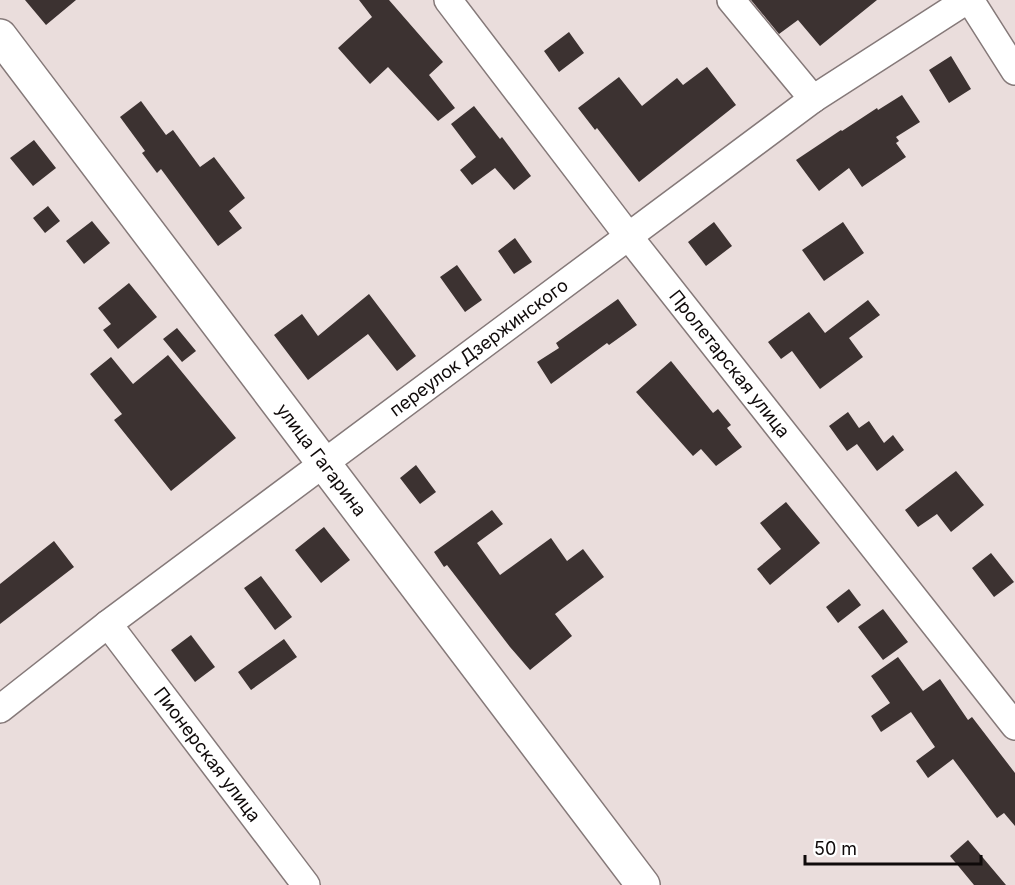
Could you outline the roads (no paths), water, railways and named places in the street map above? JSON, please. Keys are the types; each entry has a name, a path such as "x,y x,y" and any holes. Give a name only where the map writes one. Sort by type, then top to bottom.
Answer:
{"street":[{"name":"Пролетарская улица","path":"448,0 629,237 1015,726"},
{"path":"731,0 813,99"},
{"name":"переулок Дзержинского","path":"0,708 108,624 813,99 969,0"},
{"path":"969,0 1015,71"},
{"name":"улица Гагарина","path":"0,36 643,885"},
{"name":"Пионерская улица","path":"108,624 306,885"}]}
